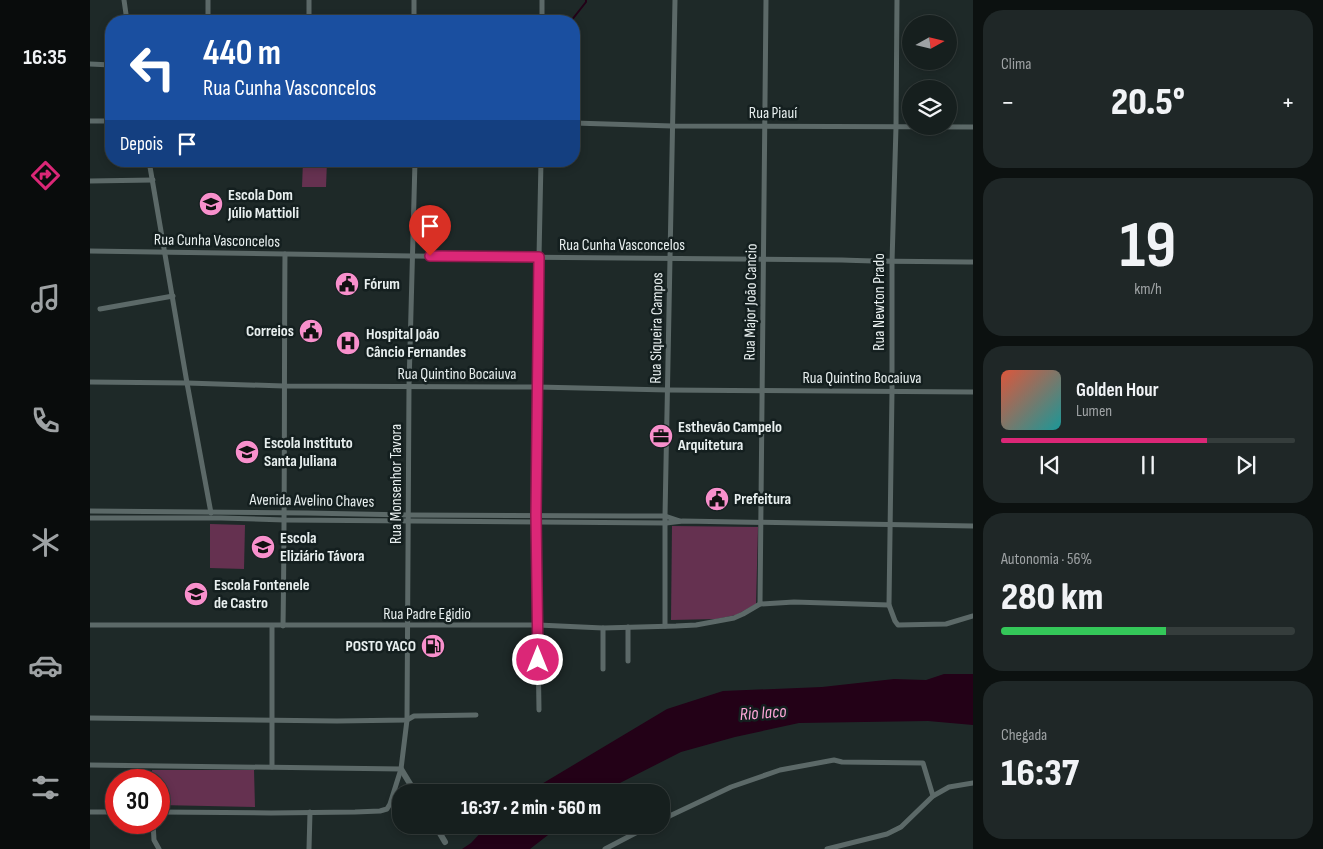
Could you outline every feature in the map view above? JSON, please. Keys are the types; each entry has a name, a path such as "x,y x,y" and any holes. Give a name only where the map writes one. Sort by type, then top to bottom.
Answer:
{"street":[{"path":"124,0 126,15"},
{"path":"208,0 208,15"},
{"path":"309,0 309,15"},
{"path":"414,0 414,15"},
{"path":"542,0 542,15"},
{"name":"Rua Siqueira Campos","path":"665,626 665,516 675,0"},
{"name":"Rua Major João Cancio","path":"760,604 766,0"},
{"name":"Rua Newton Prado","path":"889,605 892,262 897,0"},
{"path":"90,64 105,65"},
{"path":"90,121 105,121"},
{"name":"Rua Piauí","path":"580,123 672,126 973,127"},
{"path":"150,167 212,518"},
{"name":"Rua Monsenhor Tavora","path":"310,812 380,811 387,809 402,770 407,720 410,386 415,167"},
{"path":"539,710 536,515 541,167"},
{"path":"90,181 153,180"},
{"name":"Rua Cunha Vasconcelos","path":"90,251 973,262"},
{"path":"283,626 285,254"},
{"path":"100,309 173,296"},
{"name":"Rua Quintino Bocaiuva","path":"90,382 284,386 973,392"},
{"name":"Avenida Avelino Chaves","path":"90,511 665,516 683,522"},
{"name":"Avenida Avelino Chaves","path":"90,518 973,526"},
{"path":"760,604 794,602 889,605 898,625 946,624 973,616"},
{"name":"Rua Padre Egidio","path":"90,626 538,626 603,628 696,625 734,618 760,604"},
{"path":"272,626 272,767"},
{"path":"628,627 628,661"},
{"path":"602,669 603,628"},
{"path":"90,718 407,720 414,716 476,715"},
{"path":"670,816 731,787 780,770 834,760 842,762 923,763 933,796"},
{"path":"90,765 402,770 411,784"},
{"path":"827,849 887,834 901,827 933,796 950,787 973,783"},
{"path":"90,812 105,812"},
{"path":"170,812 310,812 309,849"},
{"path":"154,834 154,840 159,849"},
{"path":"440,834 445,842"},
{"path":"606,848 633,834"}],"shaded area":[{"path":"303,167 327,167 326,187 302,187"},
{"path":"210,524 245,525 244,569 210,568"},
{"path":"672,526 758,527 756,604 736,615 716,619 671,620"},
{"path":"170,770 254,770 255,807 170,805"}],"water":[{"name":"Rio Iaco","path":"944,674 973,674 973,725 928,721 799,723 735,737 681,752 618,784 542,784 667,709 723,691 822,687 894,679 926,680"},
{"path":"479,834 549,834 530,849 462,849"}],"waterway":[{"path":"576,15 586,0"}],"place":[{"name":"Escola Dom Júlio Mattioli","path":"211,204"},
{"name":"Fórum","path":"347,284"},
{"name":"Correios","path":"311,331"},
{"name":"Hospital João Câncio Fernandes","path":"348,343"},
{"name":"Esthevão Campelo Arquitetura","path":"661,436"},
{"name":"Escola Instituto Santa Juliana","path":"247,452"},
{"name":"Prefeitura","path":"717,499"},
{"name":"Escola Eliziário Távora","path":"263,547"},
{"name":"Escola Fontenele de Castro","path":"196,594"},
{"name":"POSTO YACO","path":"433,646"}],"route":[{"path":"430,256 539,257 536,515 538,660"}]}
